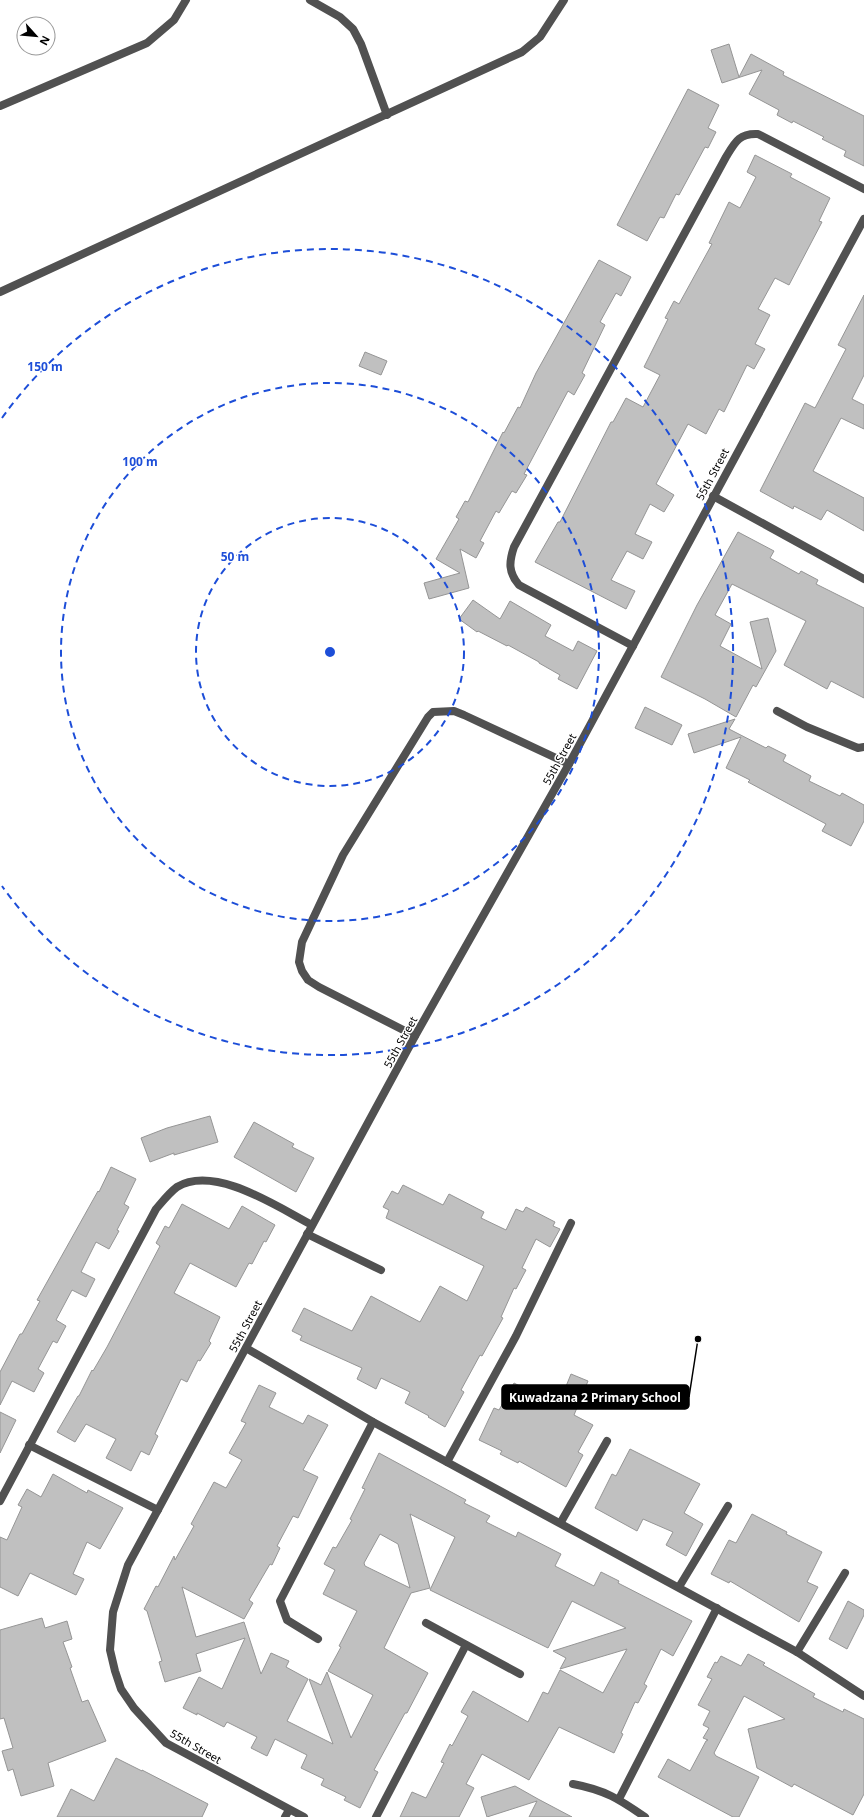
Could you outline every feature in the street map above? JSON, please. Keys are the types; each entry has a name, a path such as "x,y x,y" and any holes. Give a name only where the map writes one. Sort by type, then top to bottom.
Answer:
{"street":[{"path":"0,106 147,43 174,20 186,0"},
{"path":"310,0 340,17 353,29 361,44 387,115"},
{"path":"0,292 522,52 540,37 564,0"},
{"path":"633,646 519,585 512,577 510,568 514,547 726,157 740,137 749,134 758,134 864,189"},
{"name":"55th Street","path":"304,1817 287,1813 166,1743 146,1724 121,1689 110,1650 113,1612 128,1565 415,1036 569,764 864,219"},
{"path":"713,496 864,579"},
{"path":"415,1036 319,987 308,980 302,971 299,962 302,942 343,855 428,717 433,712 454,711 569,764"},
{"path":"777,711 807,727 858,748 864,747"},
{"path":"0,1501 156,1209 170,1193 178,1187 189,1183 208,1181 227,1184 240,1187 312,1225"},
{"path":"447,1462 516,1336 571,1223"},
{"path":"307,1234 382,1270"},
{"path":"246,1348 373,1422 561,1522 797,1652 864,1696"},
{"path":"318,1639 287,1620 280,1601 373,1422"},
{"path":"561,1522 607,1441"},
{"path":"29,1445 158,1510"},
{"path":"679,1587 728,1506"},
{"path":"797,1652 845,1573"},
{"path":"619,1799 717,1608"},
{"path":"426,1623 520,1674"},
{"path":"376,1817 466,1645"},
{"path":"573,1784 594,1788 619,1799 646,1817"}],"building":[{"path":"729,44 739,77 751,54 784,72 783,75 864,116 864,166 844,156 846,151 822,139 824,137 793,121 792,123 777,115 779,110 749,94 762,70 722,83 711,50"},
{"path":"688,89 719,105 708,128 716,132 708,148 705,147 679,195 676,194 664,218 660,217 647,241 617,225"},
{"path":"755,155 792,174 790,177 830,198 819,221 822,222 789,285 775,278 758,309 770,315 755,344 765,349 754,369 747,365 724,412 719,409 706,434 688,424 656,484 674,495 664,512 650,504 635,534 652,542 643,559 627,551 611,580 635,591 626,609 535,562 558,522 560,522 611,422 613,422 626,398 643,407 660,375 644,367 668,319 665,318 674,301 679,304 712,244 709,243 729,202 740,208 756,177 747,172"},
{"path":"599,260 631,277 621,296 616,293 600,322 605,325 582,373 585,375 574,395 568,391 524,474 527,475 516,493 512,491 499,513 496,511 480,541 484,543 476,558 460,549 469,588 429,599 424,583 460,573 436,559 459,519 456,517 465,501 468,502 503,432 504,433 518,407 520,408 536,373"},
{"path":"864,295 864,375 852,399 864,405 864,429 841,418 813,471 864,498 864,531 827,510 821,520 794,506 793,509 760,491 805,403 815,408 846,349 838,345"},
{"path":"365,352 387,361 381,375 359,366"},
{"path":"738,532 774,551 770,558 799,574 801,571 818,580 816,584 864,608 864,698 831,681 827,689 784,665 806,621 732,584 715,615 731,624 720,646 762,669 750,622 768,618 776,651 756,687 753,685 736,717 705,699 661,677 697,605"},
{"path":"473,600 500,619 510,601 551,625 545,636 573,651 578,641 597,651 577,689 558,679 560,675 539,662 508,645 507,646 478,631 477,632 459,619"},
{"path":"645,707 682,725 672,745 635,728"},
{"path":"735,719 729,729 766,748 768,746 786,755 783,761 811,776 809,781 840,796 842,793 864,805 864,821 851,846 822,831 826,824 748,782 750,780 726,768 741,737 694,753 688,734"},
{"path":"210,1116 218,1142 174,1155 174,1153 150,1162 141,1138 167,1128"},
{"path":"254,1122 294,1144 292,1147 314,1158 296,1192 234,1157"},
{"path":"111,1167 136,1179 124,1204 129,1207 117,1230 119,1231 109,1249 96,1242 81,1272 95,1279 86,1297 72,1290 56,1320 66,1326 57,1343 53,1341 38,1369 44,1373 34,1392 12,1381 0,1405 0,1372 20,1334 22,1334 40,1301 37,1300 98,1191 99,1192"},
{"path":"403,1185 443,1205 449,1194 484,1212 481,1218 506,1230 516,1209 523,1212 526,1207 555,1222 553,1226 560,1229 550,1247 536,1239 522,1268 526,1270 516,1289 514,1288 501,1317 503,1318 482,1356 480,1355 461,1390 464,1392 445,1427 428,1417 429,1416 405,1403 410,1392 381,1378 376,1389 357,1379 362,1368 300,1340 302,1336 292,1331 304,1308 352,1331 371,1296 420,1322 440,1286 467,1301 484,1266 386,1218 389,1210 383,1207 392,1191 398,1194"},
{"path":"182,1204 229,1229 242,1206 275,1225 266,1242 264,1241 252,1264 249,1263 236,1287 190,1263 174,1293 220,1317 209,1341 211,1343 200,1361 198,1360 187,1382 181,1379 155,1434 158,1436 149,1455 141,1451 131,1471 106,1458 116,1439 86,1424 75,1442 57,1432 79,1396 92,1370 93,1371 107,1347 160,1246 156,1243 165,1226 169,1228"},
{"path":"571,1374 588,1381 574,1415 593,1425 578,1452 583,1455 566,1487 519,1461 518,1463 500,1454 502,1451 479,1440 494,1408 499,1410 514,1383 558,1406"},
{"path":"259,1385 276,1393 269,1407 303,1424 308,1415 328,1425 303,1470 318,1477 298,1518 293,1516 277,1546 280,1548 272,1565 270,1564 249,1600 253,1603 244,1619 182,1587 196,1637 244,1622 261,1674 271,1653 289,1661 286,1667 308,1679 287,1721 333,1744 309,1679 321,1685 327,1672 351,1738 373,1695 328,1671 341,1647 339,1646 357,1611 323,1594 335,1570 324,1564 333,1547 336,1548 352,1520 350,1519 365,1489 362,1488 379,1453 466,1500 464,1503 490,1516 486,1522 516,1537 518,1532 561,1554 555,1566 594,1586 601,1572 619,1581 618,1583 692,1621 673,1656 661,1649 644,1684 647,1686 638,1703 635,1702 614,1753 559,1727 529,1780 482,1754 466,1784 474,1788 459,1817 400,1817 412,1792 426,1798 444,1763 441,1762 450,1744 452,1746 468,1716 461,1712 473,1691 528,1722 543,1692 548,1694 560,1670 603,1693 627,1649 560,1669 566,1658 553,1651 626,1628 572,1601 548,1648 430,1590 455,1537 410,1514 430,1588 411,1593 384,1648 428,1673 374,1770 378,1772 360,1808 344,1800 346,1797 321,1785 324,1779 301,1768 307,1755 275,1739 267,1756 251,1748 257,1737 227,1722 224,1727 197,1713 197,1715 183,1708 199,1677 222,1689 245,1638 196,1654 201,1671 165,1682 159,1662 162,1661 147,1611 144,1609 156,1586 158,1587 174,1556 175,1560 194,1526 191,1524 214,1482 226,1488 242,1460 229,1453 246,1423 241,1421","holes":["380,1534 398,1544 410,1588 365,1566 364,1563"]},
{"path":"0,1412 16,1420 0,1453"},
{"path":"630,1449 700,1484 684,1513 703,1524 686,1556 666,1545 673,1532 643,1519 637,1531 595,1508 612,1474 616,1476"},
{"path":"53,1474 87,1493 88,1490 123,1508 100,1549 87,1542 73,1574 84,1579 76,1595 30,1573 18,1596 0,1587 0,1537 7,1540 22,1507 18,1505 27,1489 41,1497"},
{"path":"752,1514 787,1532 786,1534 822,1552 807,1582 818,1587 799,1622 730,1581 729,1583 711,1574 729,1540 736,1543"},
{"path":"848,1601 864,1610 864,1615 847,1649 829,1639"},
{"path":"42,1618 45,1628 67,1621 72,1639 63,1642 72,1667 70,1668 82,1702 88,1700 106,1741 48,1763 54,1786 21,1796 13,1769 8,1771 2,1751 13,1748 4,1718 0,1719 0,1630"},
{"path":"748,1654 765,1663 763,1665 815,1694 813,1697 843,1712 844,1709 864,1719 864,1794 853,1815 794,1784 792,1787 757,1768 748,1729 785,1719 744,1696 714,1753 716,1756 759,1777 739,1817 733,1817 658,1777 668,1759 690,1771 706,1741 708,1740 703,1738 709,1728 703,1725 710,1711 698,1705 712,1679 707,1677 715,1662 717,1663 721,1656 741,1666"},
{"path":"116,1758 208,1804 202,1817 57,1817 71,1789 94,1801"},
{"path":"515,1786 572,1817 529,1817 537,1801 487,1817 481,1797"}],"place":[{"name":"Kuwadzana 2 Primary School","path":"698,1339"}]}
